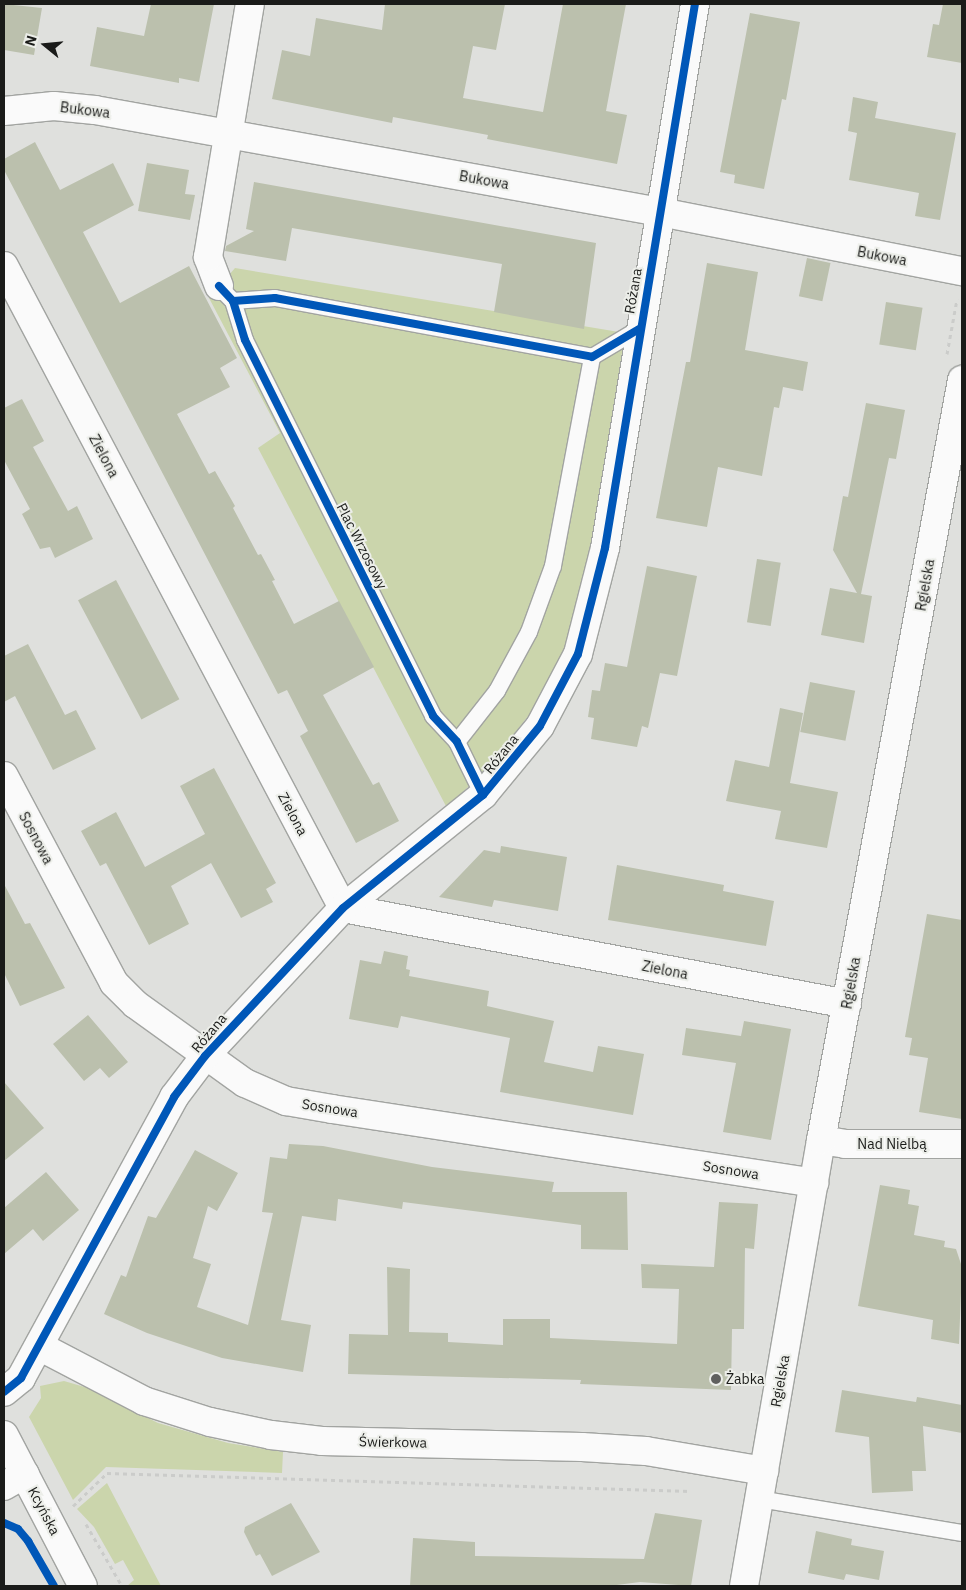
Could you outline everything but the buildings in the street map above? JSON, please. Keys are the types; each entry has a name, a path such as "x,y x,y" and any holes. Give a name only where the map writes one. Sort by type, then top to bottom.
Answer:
{"street":[{"path":"226,293 208,257 250,4"},
{"name":"Różana","path":"4,1392 21,1378 174,1096 205,1056 342,908 483,795 540,726 578,654 605,548 639,329 695,4"},
{"name":"Bukowa","path":"4,111 62,107 227,134 660,212 962,271"},
{"name":"Zielona","path":"4,266 342,908 847,1004"},
{"name":"Rgielska","path":"744,1586 814,1183 962,380"},
{"name":"Sosnowa","path":"4,776 114,983 135,1004 245,1083 286,1101 814,1183"},
{"name":"Nad Nielbą","path":"822,1140 846,1144 962,1144"},
{"name":"Świerkowa","path":"39,1346 144,1401 210,1422 271,1435 322,1441 582,1446 646,1451 764,1471"},
{"name":"Kcyńska","path":"4,1435 14,1480 83,1586"}],"lane":[{"path":"226,293 275,298 592,357 639,329"},
{"name":"Plac Wrzosowy","path":"226,293 244,340 433,716 457,742 483,795"},
{"path":"457,742 497,691 529,632 553,566 592,357"},
{"path":"759,1499 962,1532"}],"path":[{"path":"72,1508 107,1473 696,1491"}],"green space":[{"path":"235,268 625,333 590,565 567,648 532,711 489,766 447,808 258,448 280,433 209,298"},
{"path":"64,1381 88,1388 158,1423 228,1443 283,1452 282,1473 106,1467 73,1500 29,1417 41,1398 40,1386"},
{"path":"107,1483 161,1586 127,1586 134,1580 123,1560 115,1564 94,1527 77,1509"}],"cycle path":[{"path":"4,1392 21,1378 174,1097 205,1056 343,908 483,795 540,726 578,654 605,548 695,4"},
{"path":"219,286 233,301 275,298 592,357 639,329"},
{"path":"233,301 245,340 433,716 457,742 483,795"},
{"path":"4,1523 18,1529 28,1541 54,1586"}],"place":[{"name":"Żabka","path":"716,1379"}]}
